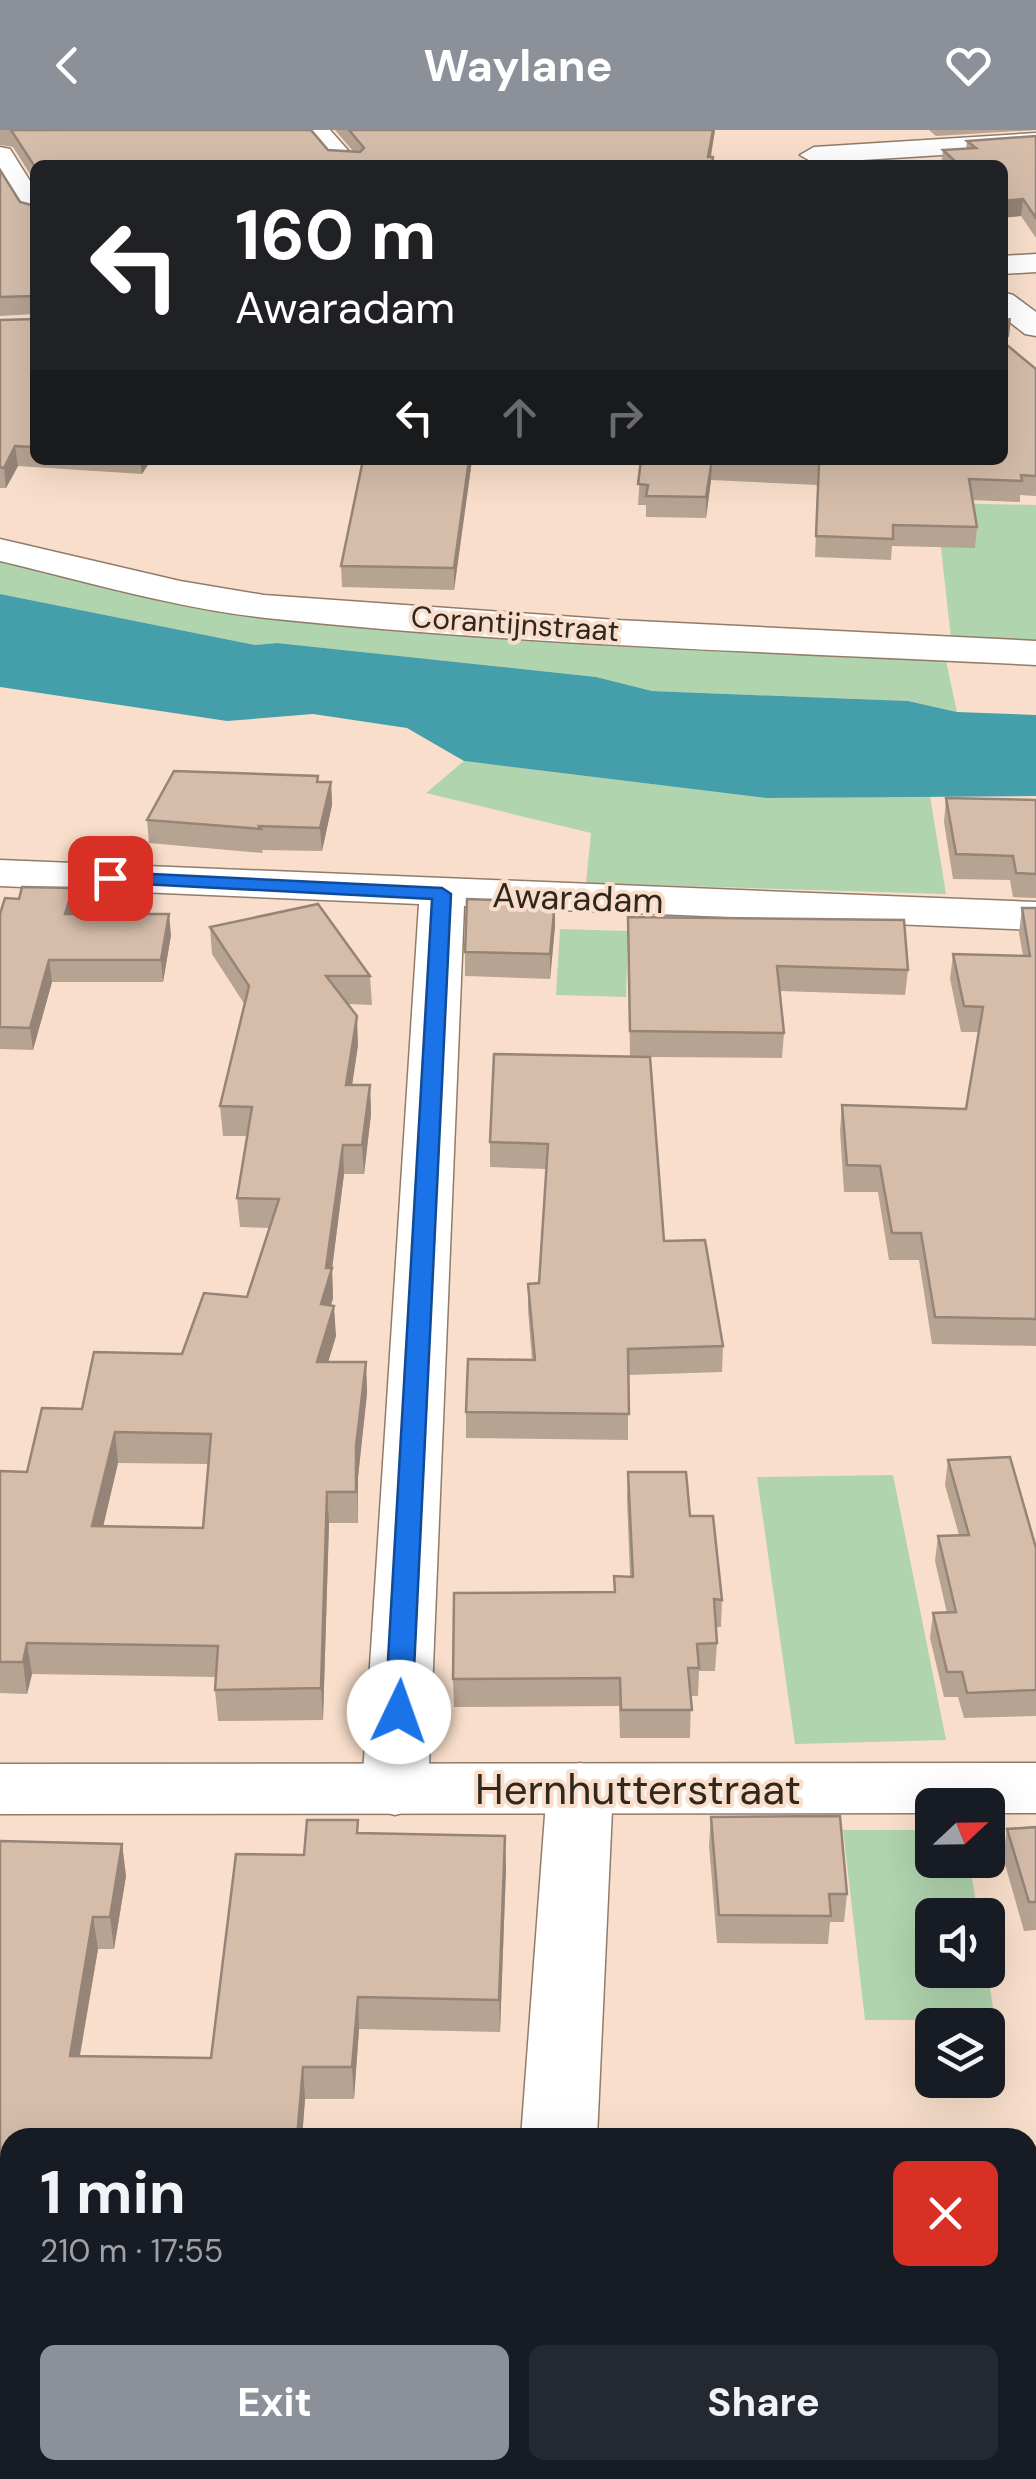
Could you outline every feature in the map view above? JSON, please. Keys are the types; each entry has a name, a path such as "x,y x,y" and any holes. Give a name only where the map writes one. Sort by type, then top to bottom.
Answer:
{"street":[{"path":"315,130 342,160"},
{"path":"813,154 1036,141"},
{"path":"0,154 30,204"},
{"path":"1008,265 1036,263"},
{"path":"1008,306 1036,327"},
{"name":"Corantijnstraat","path":"0,550 180,592 264,606 616,632 1036,654"},
{"name":"Awaradam","path":"0,873 1036,916"},
{"path":"395,1790 442,894"},
{"path":"560,2128 580,1788"},
{"name":"Hernhutterstraat","path":"0,1789 1036,1788"}],"green space":[{"path":"936,503 1036,505 1036,641 951,638"},
{"path":"0,558 138,592 945,656 957,712 908,701 652,691 596,677 277,643 255,645 0,594"},
{"path":"464,761 766,798 930,796 946,894 586,883 591,833 426,793"},
{"path":"560,929 628,931 626,997 556,995"},
{"path":"893,1475 946,1740 795,1744 757,1477"},
{"path":"843,1830 915,1830 915,1878 972,1878 975,1898 915,1898 915,1988 990,1988 993,2008 915,2008 915,2020 865,2020"}],"water":[{"path":"0,594 255,645 277,643 596,677 652,691 908,701 957,712 1036,715 1036,796 766,798 464,761 407,728 313,714 227,721 0,687"}],"building":[{"path":"11,130 311,130 328,150 360,152 364,148 349,130 713,130 708,157 713,160 30,160"},
{"path":"1036,136 1036,218 1023,199 1008,200 1008,160 954,160 943,150 976,148 967,141"},
{"path":"0,170 20,202 30,205 30,296 0,297"},
{"path":"30,319 30,447 15,446 4,468 0,467 0,320"},
{"path":"1008,346 1036,369 1036,476 1021,475 1022,481 969,479 977,527 893,525 893,539 816,536 819,465 1008,465"},
{"path":"362,465 468,465 454,568 341,566"},
{"path":"640,465 711,465 706,497 646,496 648,485 638,484"},
{"path":"174,771 318,776 317,782 331,782 320,828 259,826 261,829 147,820"},
{"path":"946,798 1036,800 1036,874 1016,873 1013,856 956,854"},
{"path":"22,887 73,888 65,914 169,914 161,960 49,960 30,1028 0,1027 0,914 5,898 19,899"},
{"path":"467,899 555,902 550,954 465,952"},
{"path":"318,904 370,976 326,976 357,1016 346,1085 370,1085 362,1145 343,1145 326,1268 332,1268 321,1304 334,1306 317,1362 366,1362 356,1446 356,1492 327,1492 321,1688 215,1690 218,1646 27,1643 23,1662 0,1662 0,1471 27,1472 42,1408 82,1409 94,1352 182,1354 204,1293 247,1297 279,1199 237,1198 252,1107 220,1106 249,986 210,927","holes":["115,1432 211,1434 203,1528 92,1526"]},
{"path":"1022,908 1036,908 1036,1319 935,1317 921,1233 892,1233 880,1166 847,1165 842,1105 966,1109 983,1007 964,1006 953,954 1030,956"},
{"path":"628,917 904,920 908,970 777,966 784,1033 630,1031"},
{"path":"494,1054 650,1057 664,1241 705,1240 723,1346 628,1349 629,1414 466,1412 468,1359 535,1360 528,1284 539,1283 548,1144 490,1142"},
{"path":"1010,1457 1036,1548 1036,1690 967,1693 962,1672 947,1672 933,1613 956,1612 938,1536 969,1535 948,1460"},
{"path":"628,1472 686,1472 690,1516 713,1516 722,1600 714,1599 717,1643 697,1644 699,1668 688,1668 692,1710 621,1710 620,1678 453,1679 454,1593 615,1592 614,1576 633,1577"},
{"path":"840,1816 847,1894 829,1894 831,1916 719,1915 711,1817"},
{"path":"307,1820 358,1820 357,1833 505,1836 499,2000 358,1997 352,2067 303,2067 298,2128 0,2128 0,1841 122,1844 110,1917 93,1917 70,2056 211,2058 236,1854 304,1855"},
{"path":"1036,1827 1036,1902 1029,1902 1007,1829"}],"route":[{"path":"110,878 442,894 399,1712"}]}
